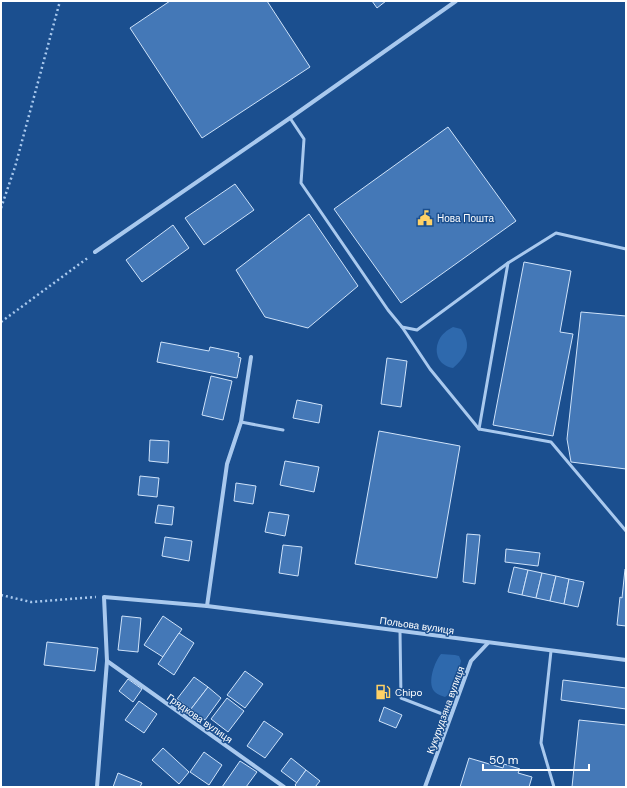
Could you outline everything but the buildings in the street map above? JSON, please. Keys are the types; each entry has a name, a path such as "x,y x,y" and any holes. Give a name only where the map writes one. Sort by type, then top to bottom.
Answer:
{"street":[{"path":"95,252 290,118 456,1"},
{"path":"207,606 227,464 241,422 251,357"},
{"path":"97,787 107,661 104,597"},
{"name":"Польова вулиця","path":"104,597 207,606 626,660"},
{"name":"Кукурудзяна вулиця","path":"425,787 471,661 488,643"},
{"name":"Грядкова вулиця","path":"107,661 284,787"}],"lane":[{"path":"290,118 304,139 301,183 388,310 402,327 430,370 478,429 551,442 626,531"},
{"path":"402,327 417,330 508,263 556,233 626,249"},
{"path":"478,429 508,263"},
{"path":"241,422 283,430"},
{"path":"400,631 402,698 450,717"},
{"path":"551,651 541,743 554,787"}],"path":[{"path":"1,208 14,167 60,1"},
{"path":"1,322 95,252"},
{"path":"1,595 31,602 104,597"}],"shaded area":[{"path":"453,327 461,329 467,345 465,355 453,368 444,365 438,358 437,345 442,336"},
{"path":"441,654 459,656 461,661 454,686 445,697 435,692 431,682 434,666"}],"place":[{"name":"Нова Пошта","path":"425,218"},
{"name":"Chipo","path":"383,692"}]}
